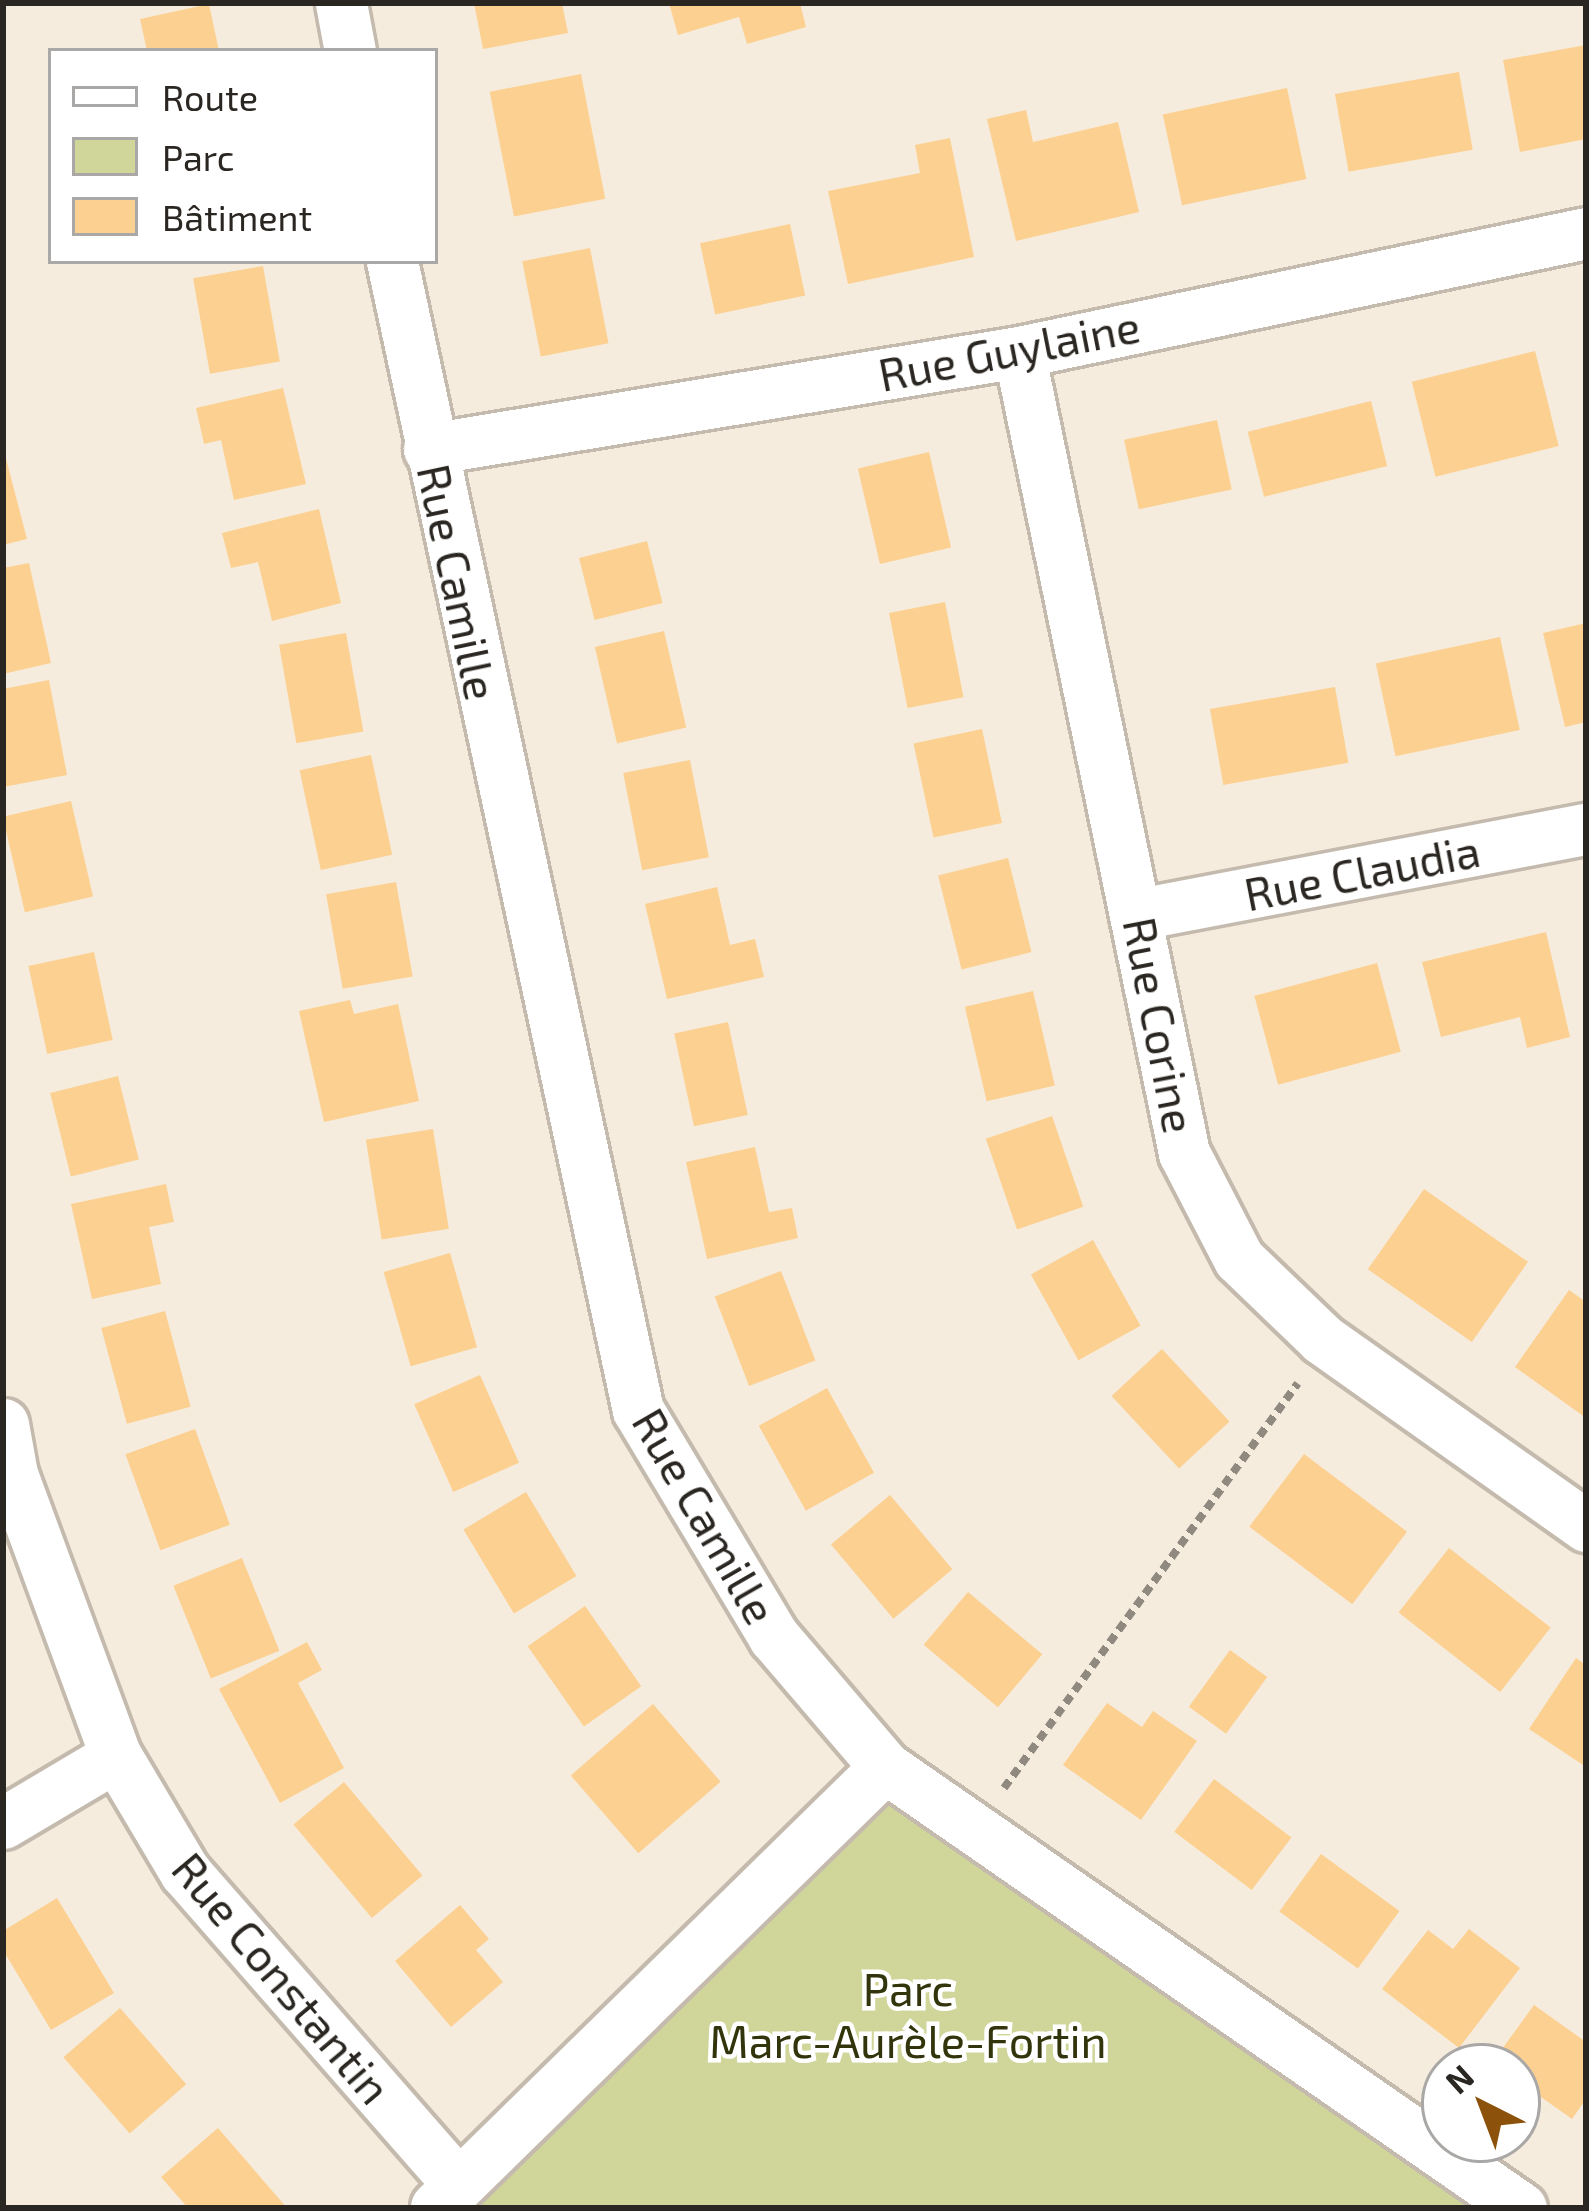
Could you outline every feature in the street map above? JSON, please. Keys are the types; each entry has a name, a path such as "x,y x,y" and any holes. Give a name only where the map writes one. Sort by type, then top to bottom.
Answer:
{"street":[{"path":"340,3 349,48"},
{"name":"Rue Guylaine","path":"429,449 1019,352 1586,232"},
{"name":"Rue Camille","path":"393,264 638,1410 774,1637 885,1767 1520,2208"},
{"name":"Rue Corine","path":"1019,352 1184,1153 1240,1258 1327,1343 1586,1526"},
{"name":"Rue Claudia","path":"1138,914 1586,829"},
{"name":"Rue Constantin","path":"3,1424 12,1474 116,1756 185,1872 446,2196"},
{"path":"3,1823 116,1756"},
{"path":"446,2196 885,1767"}],"path":[{"path":"975,1828 1327,1343"}],"green space":[{"name":"Parc Marc-Aurèle-Fortin","path":"885,1767 1421,2139 1421,2163 1455,2163 1520,2208 436,2208"}],"building":[{"path":"474,3 562,3 568,33 483,49"},
{"path":"669,3 800,3 806,27 747,44 739,17 678,35"},
{"path":"209,4 218,48 146,48 140,19"},
{"path":"1586,45 1586,139 1520,152 1503,60"},
{"path":"1459,72 1473,150 1349,172 1335,94"},
{"path":"581,74 605,199 514,216 490,92"},
{"path":"1287,88 1306,179 1182,205 1163,114"},
{"path":"1026,110 1033,142 1118,122 1139,212 1016,241 987,119"},
{"path":"950,138 974,257 848,284 828,191 920,173 915,145"},
{"path":"790,224 805,295 715,315 700,243"},
{"path":"590,248 609,343 541,356 522,261"},
{"path":"263,266 280,362 210,374 193,278"},
{"path":"1535,351 1559,446 1435,477 1412,382"},
{"path":"283,388 306,484 234,500 221,440 204,444 196,408"},
{"path":"1371,401 1387,466 1264,497 1248,432"},
{"path":"1217,420 1232,489 1139,509 1124,440"},
{"path":"3,447 27,539 3,545"},
{"path":"929,452 951,547 880,564 858,468"},
{"path":"319,509 341,603 272,621 258,562 231,568 222,533"},
{"path":"647,541 662,603 595,620 579,558"},
{"path":"29,563 51,663 3,674 3,568"},
{"path":"945,602 964,697 908,708 889,613"},
{"path":"1586,623 1586,722 1565,727 1543,633"},
{"path":"664,631 686,727 617,743 595,647"},
{"path":"346,633 363,731 296,743 279,645"},
{"path":"1500,637 1520,730 1396,756 1376,663"},
{"path":"49,680 67,775 3,787 3,689"},
{"path":"1335,687 1348,763 1223,785 1210,709"},
{"path":"982,729 1002,823 933,837 914,744"},
{"path":"371,755 392,855 321,870 300,770"},
{"path":"690,760 709,857 642,870 623,773"},
{"path":"71,801 93,896 25,912 3,817"},
{"path":"1008,858 1031,952 962,970 938,875"},
{"path":"396,882 413,977 343,989 326,894"},
{"path":"717,887 730,945 755,939 764,977 667,999 645,904"},
{"path":"1546,932 1570,1037 1527,1048 1520,1017 1441,1037 1422,962"},
{"path":"94,952 113,1040 47,1054 28,966"},
{"path":"1377,963 1401,1052 1278,1085 1254,996"},
{"path":"1033,991 1055,1086 987,1101 965,1007"},
{"path":"350,1000 354,1014 398,1004 419,1101 324,1122 299,1011"},
{"path":"728,1022 748,1115 694,1126 674,1033"},
{"path":"118,1076 139,1159 71,1176 50,1093"},
{"path":"1052,1116 1083,1207 1017,1230 986,1139"},
{"path":"433,1129 449,1229 382,1239 366,1140"},
{"path":"755,1147 769,1212 792,1208 798,1238 707,1259 686,1162"},
{"path":"166,1184 174,1222 149,1227 161,1284 92,1299 71,1204"},
{"path":"1424,1189 1528,1262 1472,1342 1368,1269"},
{"path":"1093,1240 1141,1326 1078,1360 1031,1274"},
{"path":"450,1253 477,1347 411,1366 384,1272"},
{"path":"781,1271 815,1361 749,1386 715,1296"},
{"path":"1569,1290 1586,1302 1586,1418 1515,1367"},
{"path":"165,1311 191,1407 127,1424 101,1328"},
{"path":"1162,1349 1230,1421 1179,1468 1112,1396"},
{"path":"480,1375 519,1463 453,1492 414,1404"},
{"path":"827,1388 874,1473 806,1511 759,1426"},
{"path":"195,1429 230,1525 160,1550 125,1454"},
{"path":"1304,1454 1407,1532 1352,1604 1249,1527"},
{"path":"526,1492 576,1576 514,1614 463,1530"},
{"path":"890,1495 952,1569 893,1619 831,1544"},
{"path":"1449,1548 1551,1627 1500,1692 1399,1613"},
{"path":"242,1558 279,1651 211,1678 173,1586"},
{"path":"968,1592 1042,1654 998,1707 924,1645"},
{"path":"585,1606 641,1686 584,1726 528,1646"},
{"path":"307,1642 322,1670 298,1683 344,1768 280,1803 219,1689"},
{"path":"1230,1650 1267,1677 1226,1734 1189,1707"},
{"path":"1576,1658 1586,1665 1586,1767 1529,1729"},
{"path":"1107,1703 1142,1727 1153,1711 1197,1741 1141,1820 1063,1765"},
{"path":"653,1704 721,1782 638,1853 571,1776"},
{"path":"1214,1779 1291,1837 1252,1890 1174,1832"},
{"path":"344,1782 422,1875 372,1918 293,1824"},
{"path":"1321,1854 1399,1911 1358,1968 1279,1911"},
{"path":"57,1898 114,1993 51,2030 3,1950 3,1931"},
{"path":"460,1905 489,1939 476,1950 503,1982 451,2027 395,1961"},
{"path":"1469,1929 1520,1968 1463,2043 1452,2043 1382,1989 1428,1930 1453,1949"},
{"path":"1534,2005 1586,2042 1586,2099 1572,2119 1541,2097 1541,2043 1506,2043"},
{"path":"120,2008 186,2084 130,2133 63,2057"},
{"path":"218,2128 287,2208 188,2208 161,2177"}]}
